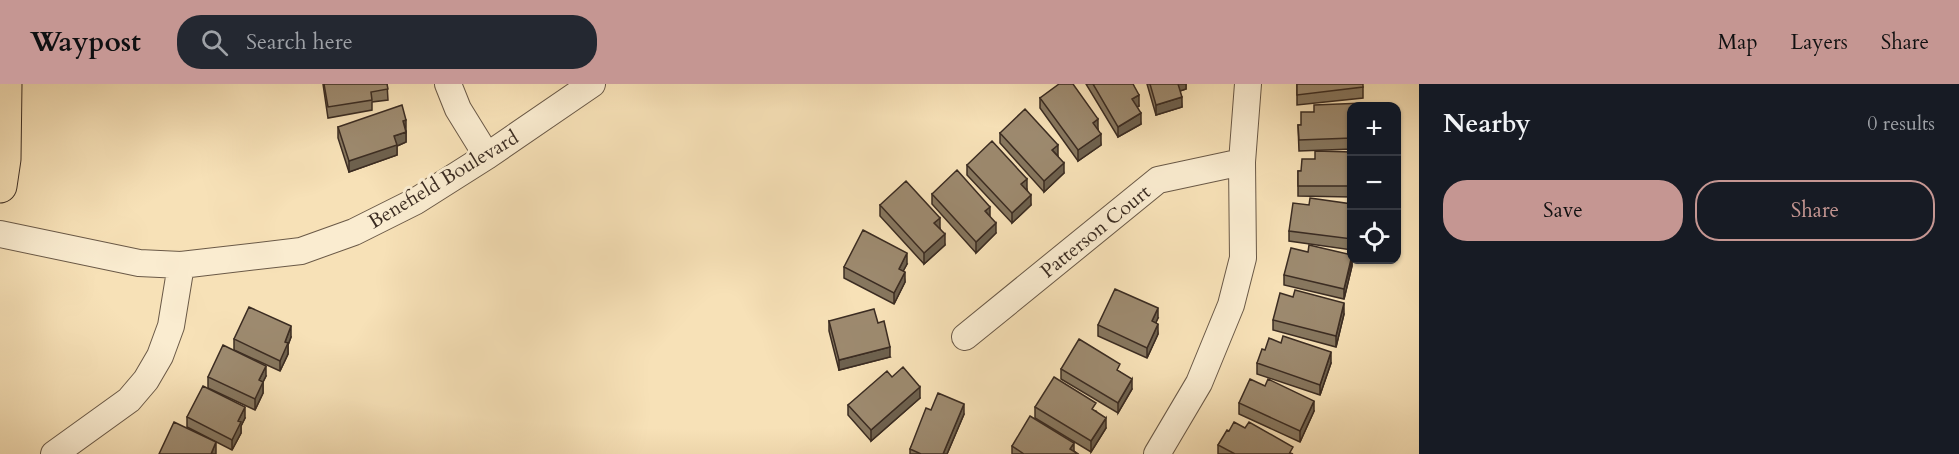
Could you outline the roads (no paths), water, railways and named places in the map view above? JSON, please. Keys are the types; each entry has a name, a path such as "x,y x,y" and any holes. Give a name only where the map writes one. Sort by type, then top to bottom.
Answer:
{"main road":[{"path":"0,186 4,159 5,84"}],"street":[{"path":"448,84 458,110 487,156"},
{"name":"Benefield Boulevard","path":"0,234 139,263 181,265 301,250 354,232 416,201 487,156 592,84"},
{"path":"1156,454 1199,383 1230,305 1243,258 1242,162 1248,84"},
{"name":"Patterson Court","path":"965,337 1158,180 1242,162"},
{"path":"54,454 129,400 146,380 160,356 171,326 181,265"}]}
